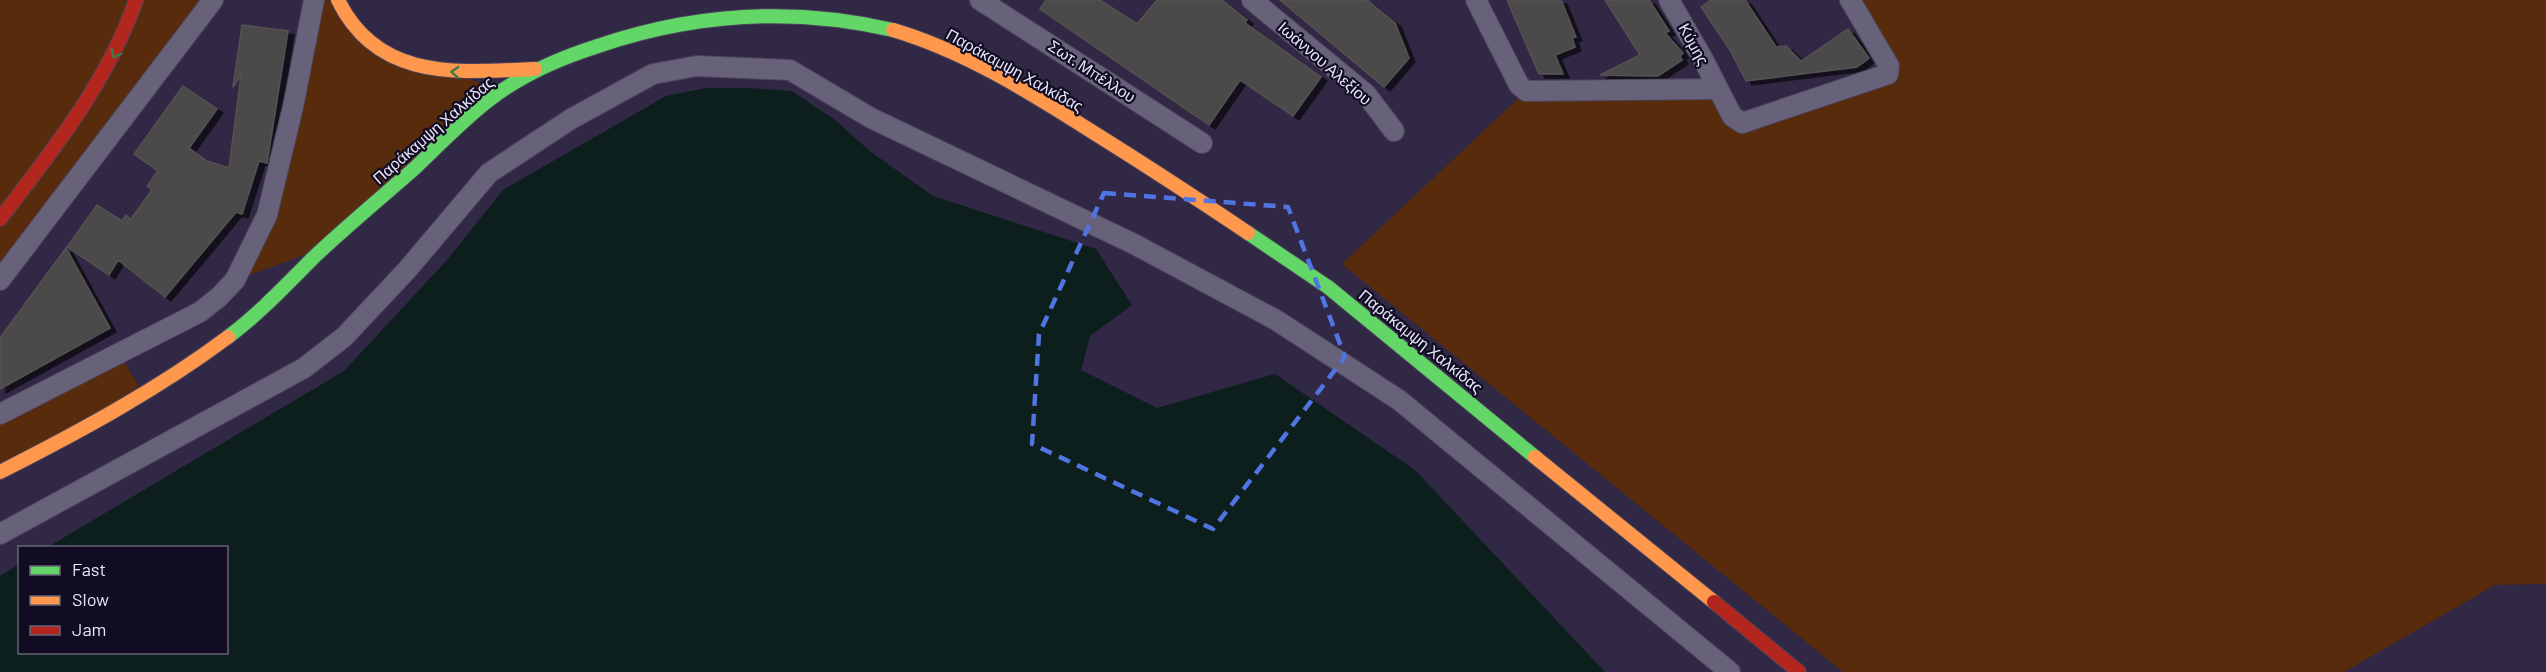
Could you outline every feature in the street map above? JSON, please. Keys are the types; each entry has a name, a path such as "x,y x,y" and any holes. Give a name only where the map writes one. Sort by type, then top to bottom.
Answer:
{"main road":[{"path":"0,219 56,146 112,60 128,28 135,0"},
{"path":"338,0 344,14 365,39 393,58 423,70 462,73 535,69"},
{"name":"Παράκαμψη Χαλκίδας","path":"0,472 144,395 243,326 324,248 427,157 475,111 535,69 591,48 680,23 751,16 793,15 837,18 886,28 930,43 972,62 1076,122 1234,223 1328,287 1799,672"}],"street":[{"path":"0,280 213,0"},
{"path":"0,414 200,312 235,280 267,215 293,107 314,0"},
{"name":"Σωτ. Μπέλλου","path":"980,0 1009,8 1042,38 1202,143"},
{"name":"Ιωάννου Αλεξίου","path":"1252,0 1366,94 1394,131"},
{"path":"1476,0 1519,85 1526,92 1717,89"},
{"name":"Κύμης","path":"1669,0 1732,116 1742,123 1888,74 1889,66 1850,0"},
{"path":"0,534 304,369 344,337 407,270 489,173 571,119 653,74 697,66 790,70 871,118 1134,244 1276,320 1399,400 1730,672"}],"highlighted area":[{"path":"1104,193 1288,207 1345,357 1213,529 1032,444 1039,334"}],"shaded area":[{"path":"0,0 213,0 0,280"},
{"path":"314,0 338,0 365,39 501,91 324,248 235,280 249,252"},
{"path":"1850,0 2546,0 2546,584 2495,585 2344,672 1843,672 1342,264 1526,91 1717,89 1732,116 1888,74"},
{"path":"706,88 792,91 835,120 871,152 933,196 1096,249 1132,305 1090,336 1081,370 1157,408 1275,374 1415,470 1605,672 0,672 0,576 18,565 18,654 228,654 228,546 50,546 344,371 447,260 503,190 666,96"},
{"path":"120,355 144,395 0,472 0,414"}],"building":[{"path":"1046,0 1100,0 1137,24 1157,0 1222,0 1247,20 1245,23 1321,77 1293,116 1240,80 1209,125 1040,9"},
{"path":"1280,0 1367,0 1395,23 1409,58 1384,87"},
{"path":"1507,0 1561,0 1576,37 1572,38 1575,47 1555,55 1563,74 1539,74"},
{"path":"1605,0 1649,0 1669,31 1665,33 1683,53 1680,56 1682,60 1658,76 1600,75 1640,55"},
{"path":"1711,0 1745,0 1776,47 1786,46 1801,61 1848,29 1869,58 1857,67 1746,81 1730,50 1701,7"},
{"path":"242,25 288,31 267,163 259,161 242,214 236,212 165,297 118,260 109,275 67,247 97,205 122,221 126,215 131,219 152,190 147,186 158,171 134,154 183,86 217,109 189,148 207,161 229,168 241,75 233,87"},
{"path":"66,248 110,328 0,389 0,338"}],"traffic: fast":[{"path":"228,337 262,309 314,257 470,116 515,82 542,68 584,51 634,35 708,20 781,16 818,18 893,30"},
{"path":"1248,233 1328,287 1535,457"}],"traffic: slow":[{"path":"338,0 355,27 375,46 398,59 450,70 535,69"},
{"path":"893,30 945,49 995,73 1131,156 1248,233"},
{"path":"0,472 117,409 174,375 228,337"},
{"path":"1535,457 1714,602"}],"traffic: jam":[{"path":"0,219 59,141 94,88 110,60 136,0"},
{"path":"1714,602 1799,672"}]}
